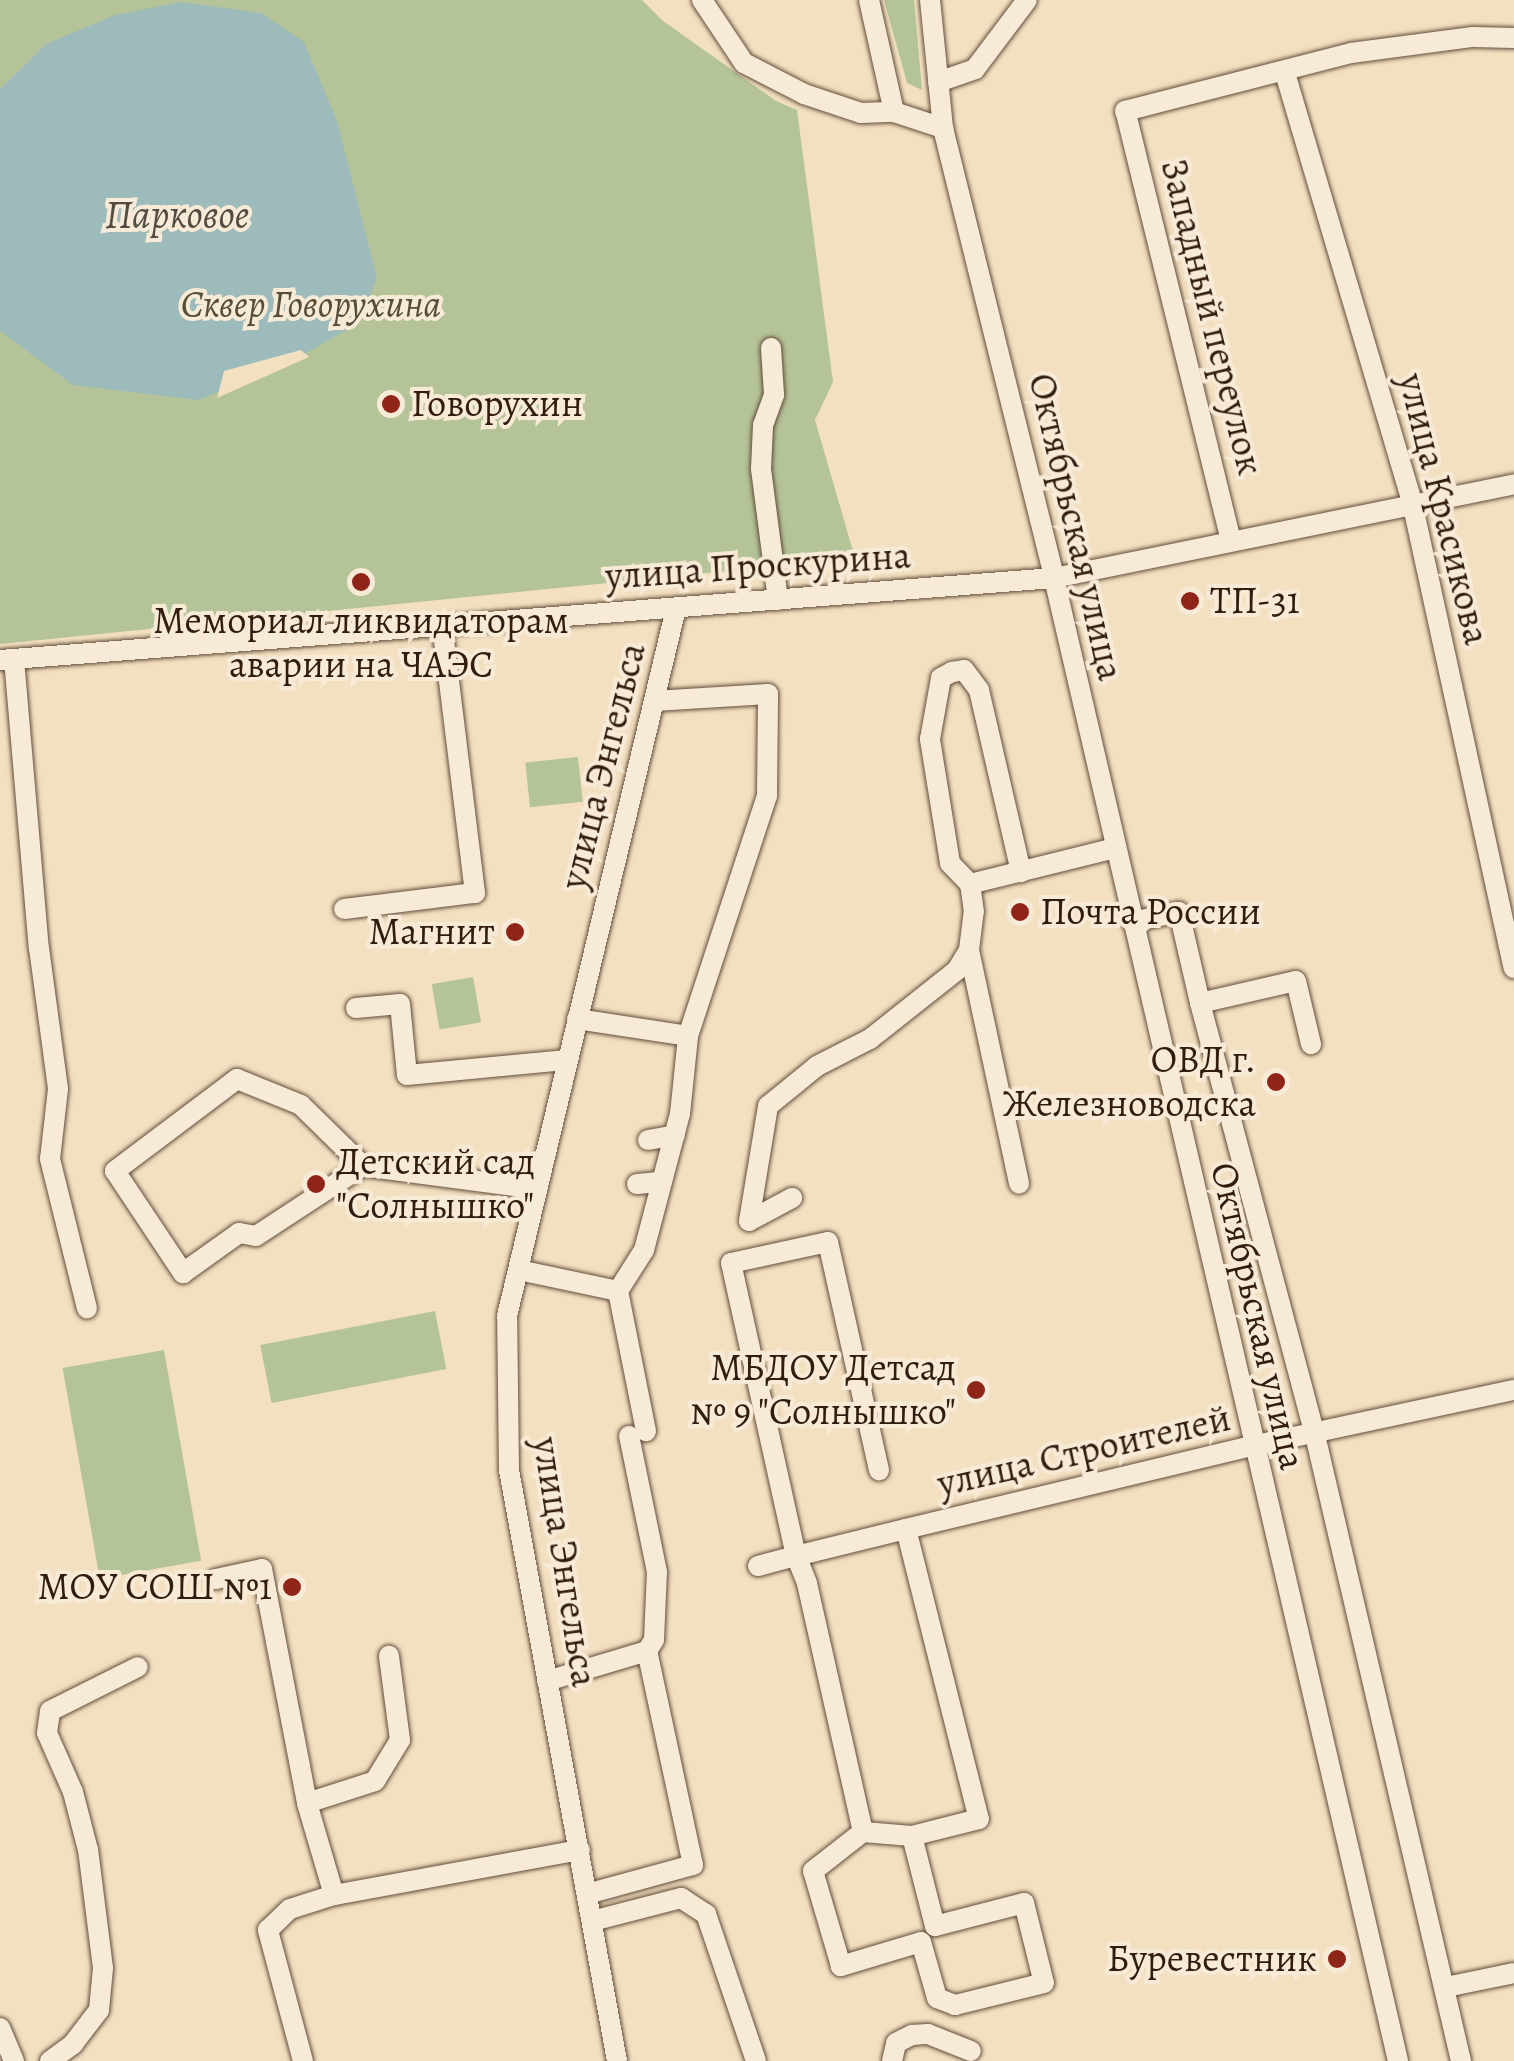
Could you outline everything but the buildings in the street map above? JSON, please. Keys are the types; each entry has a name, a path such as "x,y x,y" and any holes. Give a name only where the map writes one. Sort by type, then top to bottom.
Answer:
{"street":[{"path":"702,0 744,64 804,94 861,113 894,112 942,128"},
{"path":"868,0 894,112"},
{"name":"Октябрьская улица","path":"930,0 942,128 1054,578 1252,1446 1398,2061"},
{"path":"938,82 974,70 1027,0"},
{"path":"1285,72 1391,46 1473,36 1514,38"},
{"name":"Западный переулок","path":"1231,540 1125,110 1285,72"},
{"name":"улица Красикова","path":"1285,72 1412,502 1514,968"},
{"path":"772,348 774,396 763,425 760,469 778,600"},
{"name":"улица Проскурина","path":"7,660 1054,578 1514,484"},
{"name":"улица Энгельса","path":"617,2061 509,1470 507,1316 676,608"},
{"path":"344,909 475,893 442,626"},
{"path":"7,660 58,1090 50,1159 87,1309"},
{"path":"1022,872 979,690 964,670 952,672 941,678 930,739 950,863 970,884 975,956 1022,1175"},
{"path":"588,1894 693,1865 650,1645 657,1572 618,1291 644,1250 639,1237 662,1182 674,1135 673,1096 688,1036 767,796 768,694 654,701"},
{"path":"970,884 1115,848"},
{"path":"1132,922 1179,912 1315,1435 1461,2061"},
{"path":"792,1198 749,1221 768,1106 817,1066 870,1039 975,956"},
{"path":"1200,1003 1296,981 1311,1044"},
{"path":"356,1008 400,1004 407,1075 567,1060"},
{"path":"577,1019 688,1036"},
{"path":"362,1166 256,1236 239,1233 183,1274 116,1170 237,1079 300,1105 362,1166 538,1190"},
{"path":"648,1140 674,1135"},
{"path":"637,1184 662,1182"},
{"path":"863,1832 731,1263 828,1242 878,1470"},
{"path":"518,1270 618,1291"},
{"name":"улица Строителей","path":"758,1566 1252,1446 1514,1390"},
{"path":"906,1529 979,1819 912,1836 863,1832 813,1872 841,1966 928,1934 1024,1904 1044,1982 955,2005 937,1998 928,1934 912,1836"},
{"path":"216,1578 262,1569 307,1803 334,1895"},
{"path":"547,1681 650,1645"},
{"path":"307,1803 374,1781 400,1740 389,1656"},
{"path":"50,2061 73,2044 99,2010 102,1968 88,1850 73,1792 46,1734 50,1711 138,1667"},
{"path":"303,2061 268,1930 290,1909 334,1895 580,1850"},
{"path":"592,1921 682,1898 706,1914 756,2061"},
{"path":"1446,1987 1514,1973"},
{"path":"0,2028 14,2061"},
{"path":"892,2061 896,2043 912,2035 928,2034 971,2051"}],"green space":[{"name":"Сквер Говорухина","path":"0,0 642,0 663,21 776,101 797,110 833,382 815,420 855,558 0,644"},
{"path":"884,0 914,0 922,90 907,83"},
{"path":"578,757 583,802 530,807 525,763"},
{"path":"473,977 481,1022 440,1030 432,984"},
{"path":"435,1311 446,1369 272,1403 260,1345"},
{"path":"164,1350 201,1561 100,1579 63,1368"}],"water":[{"name":"Парковое","path":"181,2 261,13 304,42 337,121 377,278 359,323 281,367 198,400 73,385 0,331 0,89 46,44 115,15"}],"pier":[{"path":"301,350 309,357 217,398 224,371"}],"place":[{"name":"Говорухин","path":"391,404"},
{"name":"Мемориал ликвидаторам аварии на ЧАЭС","path":"361,582"},
{"name":"ТП-31","path":"1190,601"},
{"name":"Почта России","path":"1020,912"},
{"name":"Магнит","path":"515,932"},
{"name":"ОВД г. Железноводска","path":"1276,1082"},
{"name":"Детский сад \"Солнышко\"","path":"316,1184"},
{"name":"МБДОУ Детсад № 9 \"Солнышко\"","path":"976,1390"},
{"name":"МОУ СОШ №1","path":"292,1587"},
{"name":"Буревестник","path":"1337,1959"}]}
